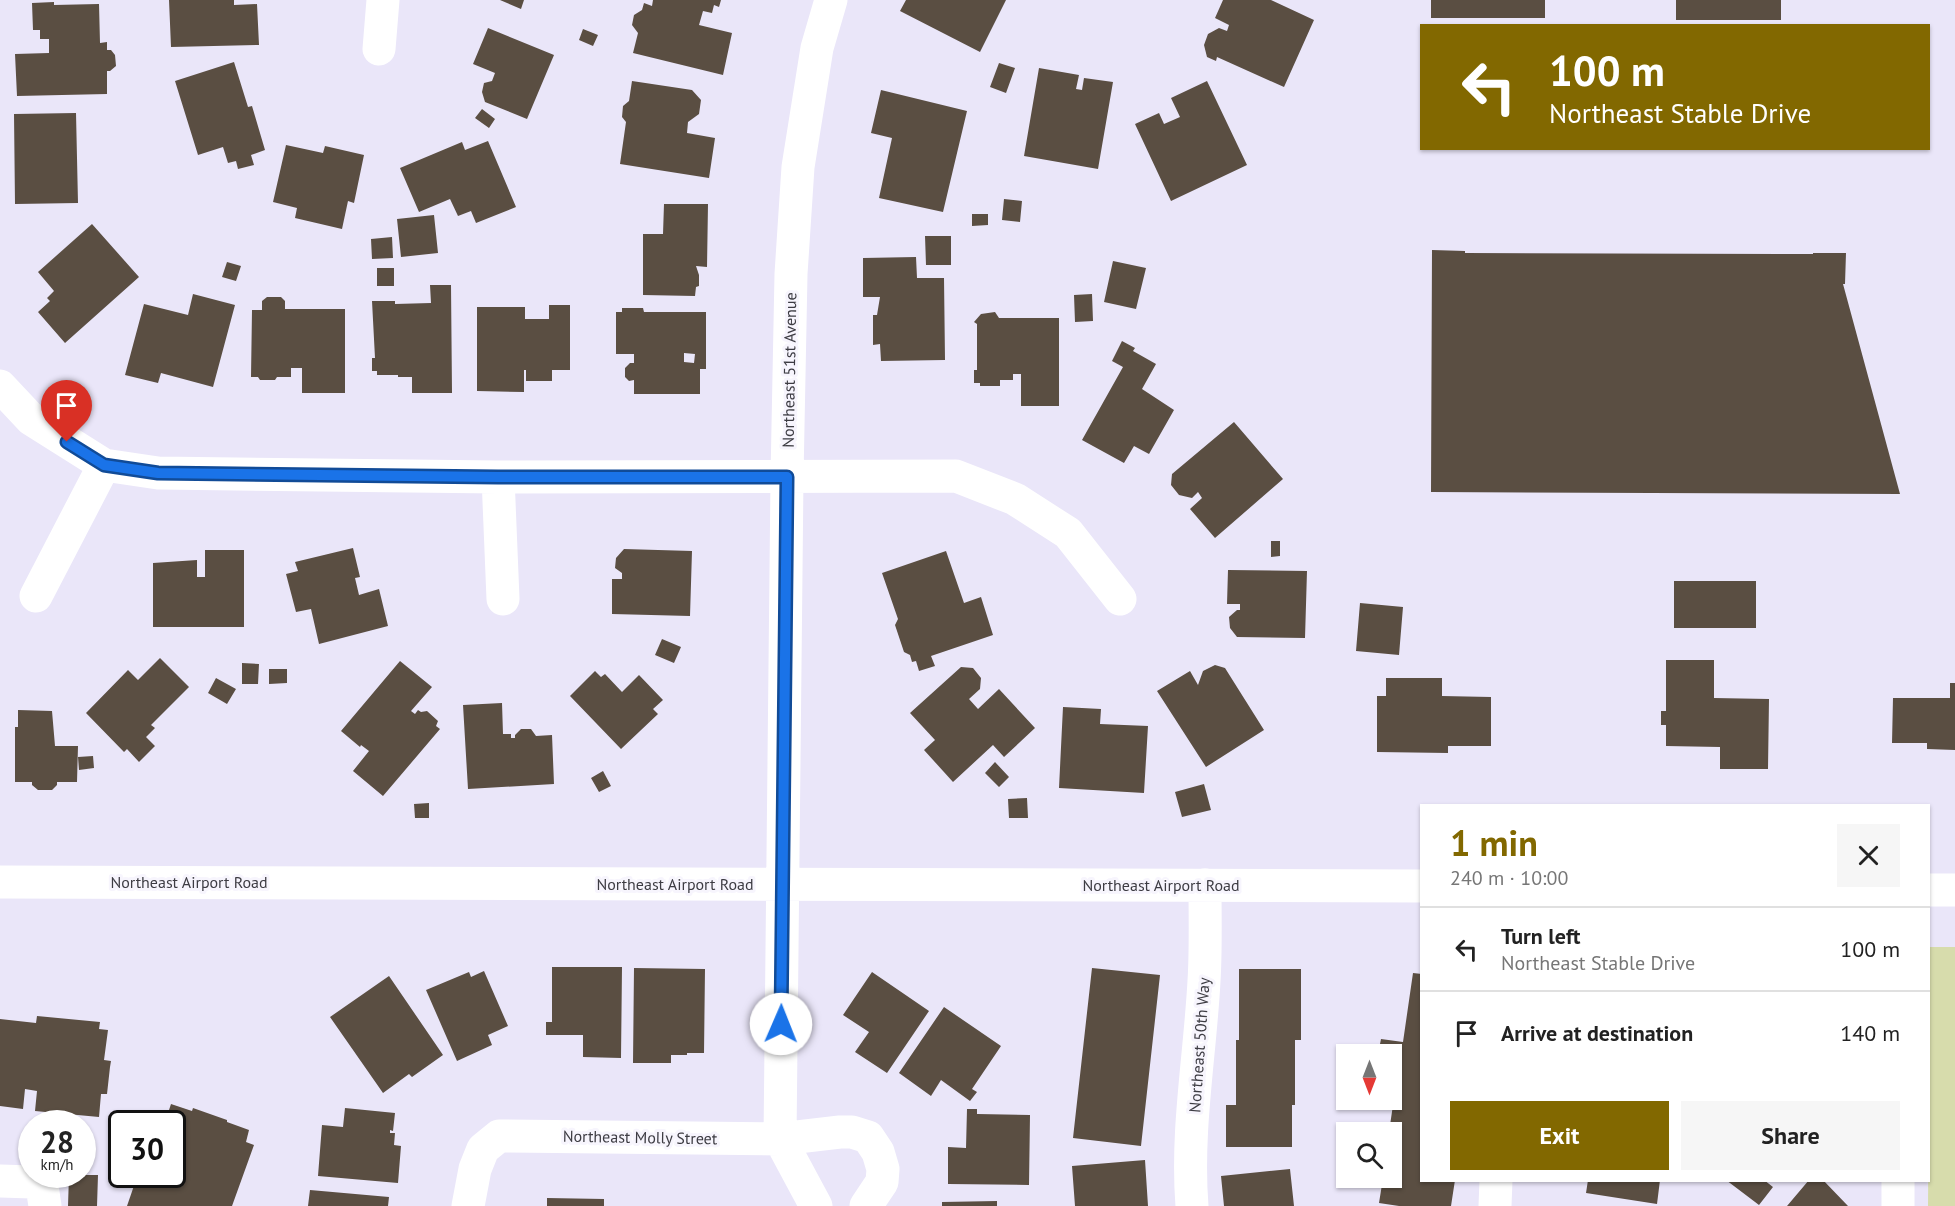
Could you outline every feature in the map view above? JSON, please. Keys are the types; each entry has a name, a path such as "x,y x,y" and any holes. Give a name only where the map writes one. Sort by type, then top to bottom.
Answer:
{"street":[{"path":"379,49 383,0"},
{"name":"Northeast 51st Avenue","path":"816,1206 780,1139 787,477 791,274 798,167 817,48 831,0"},
{"path":"0,386 31,419 104,465 158,473 498,477 956,476 1015,500 1068,533 1119,599"},
{"path":"36,596 104,465"},
{"path":"498,477 503,599"},
{"name":"Northeast Airport Road","path":"0,882 1420,886"},
{"name":"Northeast 50th Way","path":"1192,1206 1193,1099 1204,980 1205,885"},
{"path":"1930,890 1955,890"},
{"path":"780,1139 840,1132 852,1132 868,1137 878,1152 883,1169 882,1182 866,1206"},
{"name":"Northeast Molly Street","path":"468,1206 475,1169 483,1149 499,1136 780,1139"},
{"path":"0,1181 32,1182 42,1186 45,1206"},
{"path":"1495,1206 1496,1182"},
{"path":"1898,1182 1898,1206"}],"green space":[{"path":"1930,947 1955,947 1955,1206 1928,1206 1928,1182 1930,1182"}],"building":[{"path":"169,0 234,0 234,5 257,4 259,45 171,47"},
{"path":"500,0 524,0 521,9"},
{"path":"653,0 721,0 719,7 714,5 712,13 703,11 699,25 732,33 723,75 633,53 638,33 632,25 634,15 642,10 644,3 652,6"},
{"path":"906,0 1006,0 980,52 900,11"},
{"path":"1223,0 1271,0 1314,20 1284,87 1217,57 1216,61 1207,57 1204,45 1208,34 1219,28 1227,31 1229,25 1215,18"},
{"path":"1431,0 1545,0 1545,18 1431,18"},
{"path":"1676,0 1781,0 1781,20 1676,20"},
{"path":"54,2 54,5 99,4 100,43 107,42 107,50 111,50 115,55 116,66 107,71 107,94 17,96 15,54 49,53 49,39 40,39 40,30 33,30 32,3"},
{"path":"488,28 554,55 527,119 485,102 482,92 484,83 492,81 495,73 473,64"},
{"path":"583,29 598,35 593,46 579,40"},
{"path":"234,62 248,107 252,106 265,150 251,155 254,165 238,169 236,161 228,163 223,147 198,155 175,81"},
{"path":"999,63 1015,68 1006,93 990,87"},
{"path":"1039,68 1079,75 1076,89 1082,90 1084,78 1113,82 1098,169 1024,156"},
{"path":"632,81 692,90 701,100 699,114 688,122 687,133 715,138 709,178 620,164 626,122 622,117 623,106 629,101"},
{"path":"1207,81 1247,165 1171,201 1135,124 1159,113 1164,124 1180,117 1171,98"},
{"path":"881,90 967,111 943,212 879,198 892,138 871,133"},
{"path":"482,109 495,119 489,128 475,118"},
{"path":"76,113 78,203 15,204 14,114"},
{"path":"488,141 516,207 476,223 471,211 458,216 450,199 419,212 400,168 462,142 465,150"},
{"path":"286,145 323,153 325,146 364,155 354,203 348,201 342,229 295,218 297,208 273,202"},
{"path":"1004,199 1022,201 1020,222 1002,220"},
{"path":"664,204 708,204 707,267 696,266 699,286 696,287 695,296 643,295 643,234 663,234"},
{"path":"972,214 988,214 988,225 972,226"},
{"path":"434,215 438,253 401,257 397,219"},
{"path":"92,224 139,277 65,343 38,312 50,301 47,298 54,291 38,272"},
{"path":"925,236 951,236 951,265 926,265"},
{"path":"392,237 393,258 372,259 371,239"},
{"path":"1432,250 1465,251 1465,253 1846,253 1845,284 1843,284 1900,494 1431,492"},
{"path":"916,257 917,278 944,278 945,360 881,361 880,344 873,345 873,315 877,315 880,297 863,297 863,258"},
{"path":"1113,261 1146,268 1136,309 1104,302"},
{"path":"227,262 241,266 236,281 222,277"},
{"path":"377,268 394,268 394,286 377,286"},
{"path":"430,285 451,285 452,393 412,393 412,377 377,375 377,371 372,371 372,358 375,358 372,301 395,301 395,304 431,303"},
{"path":"193,294 235,305 213,387 161,373 158,383 125,375 144,304 188,315"},
{"path":"1092,294 1093,321 1075,322 1074,295"},
{"path":"267,297 281,297 285,301 285,309 345,309 345,393 302,393 302,368 291,368 291,377 277,377 275,380 260,380 258,377 251,377 252,310 262,310 262,301"},
{"path":"549,305 570,305 570,370 552,370 552,381 526,381 526,370 524,370 524,392 477,391 477,307 525,307 525,319 549,319"},
{"path":"622,308 643,308 644,312 706,312 706,369 700,369 700,394 634,394 634,380 629,381 625,377 625,368 630,363 634,363 634,354 616,354 616,312 622,312","holes":["684,353 695,354 694,363 684,362"]},
{"path":"995,312 999,318 1059,318 1059,406 1021,406 1021,374 1013,374 1013,380 1000,380 1000,386 980,386 980,383 974,383 974,370 977,370 977,324 974,322 981,314"},
{"path":"1122,341 1135,348 1133,351 1156,364 1142,389 1174,410 1149,454 1134,446 1124,463 1082,440 1123,367 1112,361"},
{"path":"1234,422 1283,479 1215,538 1190,509 1202,498 1198,492 1192,498 1179,495 1171,485 1172,474"},
{"path":"1271,541 1280,541 1280,556 1271,557"},
{"path":"353,548 360,577 355,578 359,595 379,589 388,626 319,644 311,609 296,612 286,574 298,571 295,562"},
{"path":"624,549 692,551 690,616 612,614 612,579 622,579 622,573 615,568 616,558"},
{"path":"205,550 244,550 244,627 153,627 153,563 197,560 197,577 205,577"},
{"path":"946,551 964,603 981,597 993,635 931,656 935,666 919,671 916,661 912,662 910,655 904,652 895,625 898,619 882,573"},
{"path":"1228,570 1307,571 1305,638 1237,637 1230,628 1229,617 1240,610 1240,604 1227,604"},
{"path":"1674,581 1756,581 1756,628 1674,628"},
{"path":"1360,603 1403,607 1399,655 1356,651"},
{"path":"662,639 681,647 674,663 655,655"},
{"path":"160,658 189,687 151,725 155,728 146,737 155,746 139,762 127,749 124,752 86,713 128,670 138,680"},
{"path":"1666,660 1714,660 1714,698 1769,699 1768,769 1720,769 1720,747 1666,746 1666,725 1661,725 1661,711 1666,711"},
{"path":"400,661 432,687 411,711 415,714 418,710 427,711 438,721 436,726 440,729 383,796 353,771 369,751 361,745 360,747 341,731"},
{"path":"242,663 259,664 258,684 242,684"},
{"path":"1215,665 1225,668 1264,730 1206,767 1157,691 1190,671 1198,685 1203,671"},
{"path":"961,667 973,668 981,678 980,689 969,699 978,709 999,689 1035,728 1004,757 993,745 953,782 924,750 935,740 910,713"},
{"path":"269,669 287,669 287,683 269,684"},
{"path":"595,671 601,677 605,674 622,692 639,675 663,700 653,709 658,714 621,749 570,696"},
{"path":"216,678 236,689 227,704 208,693"},
{"path":"1386,678 1442,678 1442,696 1491,697 1491,746 1448,746 1448,753 1377,752 1377,696 1386,696"},
{"path":"1950,683 1955,683 1955,750 1927,749 1927,743 1892,743 1893,698 1950,698"},
{"path":"502,703 503,734 511,734 511,738 515,738 521,729 531,729 536,736 552,735 554,784 468,789 463,705"},
{"path":"1063,707 1101,709 1100,724 1148,726 1144,793 1059,788"},
{"path":"18,710 52,711 55,746 78,746 77,782 57,782 52,790 38,790 32,782 15,782 15,727 18,727"},
{"path":"93,756 94,768 79,770 78,757"},
{"path":"995,762 1009,777 999,787 985,773"},
{"path":"603,771 611,786 599,792 591,778"},
{"path":"1204,784 1211,810 1182,817 1175,792"},
{"path":"1027,798 1028,818 1009,818 1008,799"},
{"path":"429,803 429,818 415,818 414,804"},
{"path":"552,967 622,967 621,1058 583,1057 583,1035 546,1035 546,1022 552,1022"},
{"path":"634,968 705,969 704,1053 671,1055 671,1063 633,1063"},
{"path":"1092,968 1160,975 1141,1146 1073,1138"},
{"path":"1239,969 1301,969 1301,1040 1295,1040 1295,1105 1292,1105 1292,1147 1226,1147 1226,1105 1236,1105"},
{"path":"484,971 508,1026 488,1035 492,1045 457,1061 426,990 469,972 471,977"},
{"path":"872,972 929,1011 887,1073 855,1052 869,1032 843,1015"},
{"path":"1413,973 1420,974 1420,1182 1455,1182 1451,1206 1399,1206 1379,1203 1381,1188 1402,1188 1402,1122 1390,1122 1392,1110 1402,1110 1402,1044 1380,1044 1381,1039 1403,1042"},
{"path":"389,976 443,1055 412,1077 409,1074 383,1093 330,1017"},
{"path":"944,1007 1001,1046 972,1089 977,1092 970,1101 941,1080 931,1096 899,1073"},
{"path":"37,1016 100,1022 99,1029 108,1030 104,1060 111,1061 107,1094 101,1094 99,1117 96,1117 96,1110 35,1110 37,1091 25,1089 23,1109 0,1106 0,1019 36,1023"},
{"path":"171,1104 192,1111 193,1108 249,1130 246,1142 254,1145 232,1206 127,1206 133,1188 186,1188 186,1110 169,1110"},
{"path":"345,1108 395,1113 393,1131 390,1130 390,1133 395,1133 394,1145 401,1146 398,1183 318,1176 322,1125 343,1127"},
{"path":"967,1109 977,1109 977,1114 1030,1115 1029,1185 948,1184 948,1147 966,1148"},
{"path":"1145,1160 1148,1206 1075,1206 1072,1166"},
{"path":"1290,1169 1294,1206 1224,1206 1221,1176"},
{"path":"96,1175 98,1175 97,1206 68,1206 69,1188 96,1188"},
{"path":"1588,1182 1660,1182 1657,1204 1586,1193"},
{"path":"1729,1182 1767,1182 1773,1187 1759,1205"},
{"path":"1807,1182 1825,1182 1848,1206 1787,1206"},
{"path":"310,1190 389,1197 388,1206 308,1206"},
{"path":"547,1198 604,1199 604,1206 547,1206"},
{"path":"997,1201 997,1206 942,1206 942,1202"}],"route":[{"path":"67,442 104,465 158,473 498,477 787,477 781,1024"}]}
